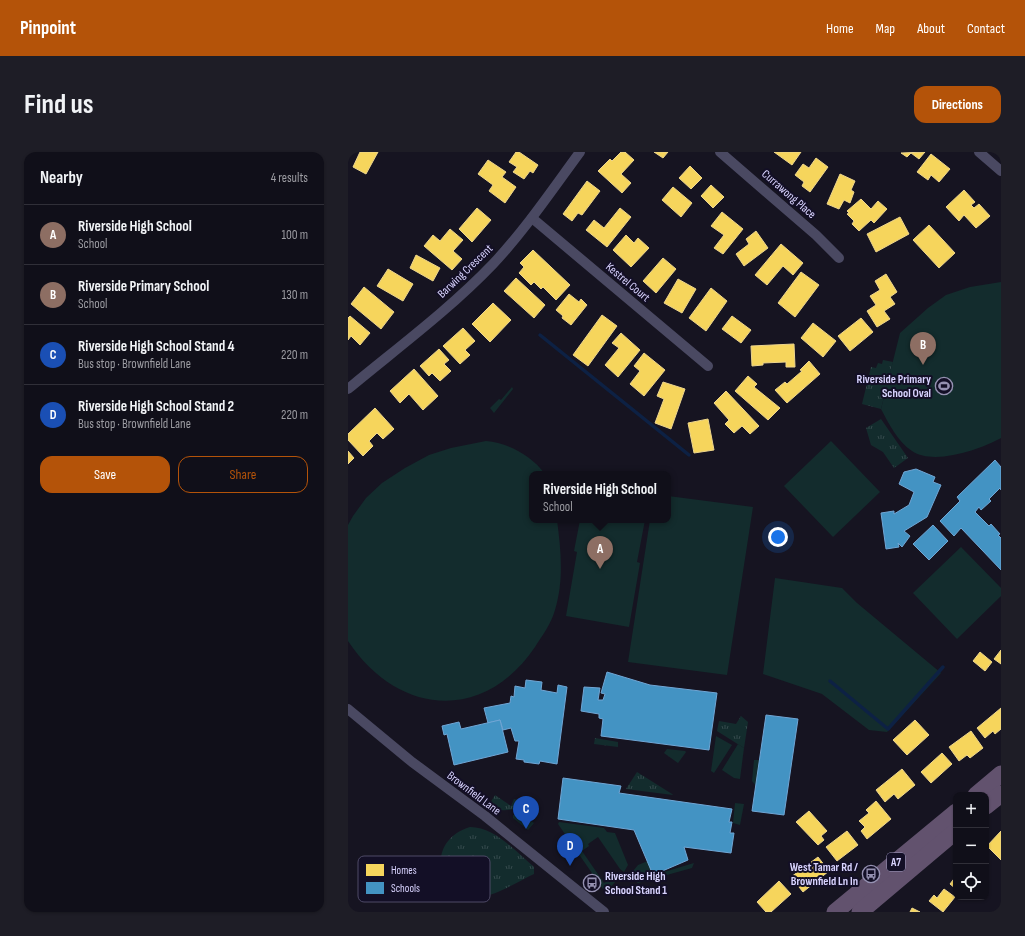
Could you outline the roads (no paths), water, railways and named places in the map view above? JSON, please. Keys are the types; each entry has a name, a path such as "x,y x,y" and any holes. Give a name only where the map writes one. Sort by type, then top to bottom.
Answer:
{"highway":[{"path":"980,792 1001,774"},
{"path":"989,804 1001,794"},
{"name":"A7","path":"835,912 953,814"},
{"name":"A7","path":"860,912 953,834"}],"street":[{"name":"Barwing Crescent","path":"348,389 466,290 493,264 532,218 580,152"},
{"name":"Currawong Place","path":"720,152 816,235 839,258"},
{"path":"979,152 1001,171"},
{"name":"Kestrel Court","path":"532,218 708,366"},
{"name":"Brownfield Lane","path":"348,709 412,762 485,816 604,912"}],"waterway":[{"path":"540,335 689,455"},
{"path":"830,681 888,729 943,667"}],"place":[{"name":"Riverside Primary School","path":"923,365"},
{"name":"Riverside Primary School Oval","path":"944,386"},
{"name":"Riverside High School","path":"600,569"},
{"name":"Riverside High School Stand 4","path":"526,829"},
{"name":"Riverside High School Stand 2","path":"570,866"},
{"name":"West Tamar Rd / Brownfield Ln In","path":"871,874"},
{"name":"Riverside High School Stand 1","path":"592,883"}]}
